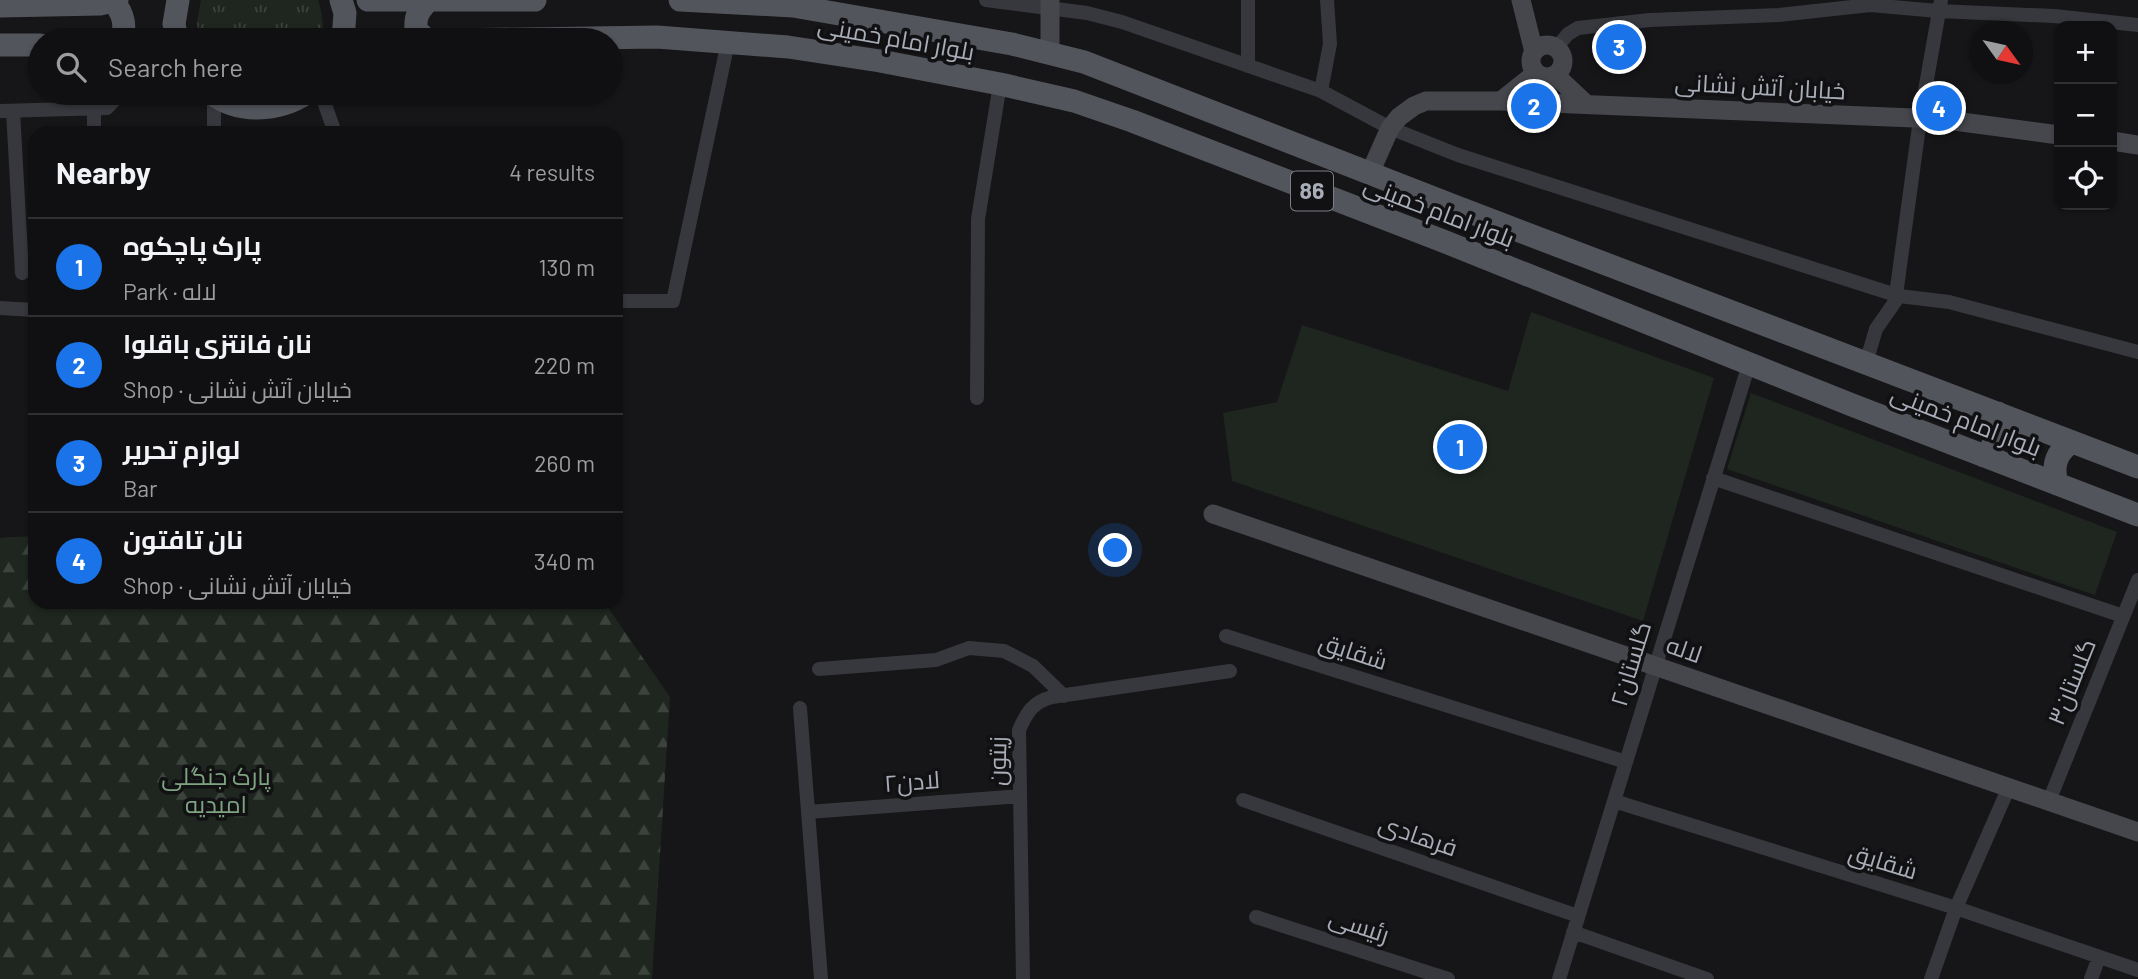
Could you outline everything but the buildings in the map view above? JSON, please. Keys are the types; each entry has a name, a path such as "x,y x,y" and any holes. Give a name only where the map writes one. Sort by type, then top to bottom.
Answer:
{"main road":[{"path":"13,4 100,4 115,0 123,16 123,28"},
{"path":"175,28 178,0"},
{"path":"341,0 345,13 344,28"},
{"path":"368,0 535,0"},
{"name":"بلوار امام خمینی","path":"680,0 793,6 1012,44 1084,62 2138,467"},
{"path":"416,28 417,12 427,2"},
{"name":"بلوار امام خمینی","path":"623,37 657,37 815,51 1000,84 1073,101 1132,121 1356,208 2138,515"},
{"path":"0,44 28,45"},
{"path":"237,105 267,108 279,105"},
{"path":"1356,208 1370,173"},
{"path":"1984,456 1998,437 1998,413"},
{"path":"2057,484 2055,462 2071,442"}],"street":[{"path":"986,0 1050,4 1106,17 1321,91 1390,128 1458,155 1897,296 1949,302 2138,352"},
{"path":"1248,0 1248,66"},
{"path":"1321,91 1330,44 1327,0"},
{"path":"1521,0 1534,52 1531,63 1536,73 1545,77 1560,72 1563,61 1556,48"},
{"path":"1556,48 1578,28 1650,20 1779,15 1870,3 1940,5 2138,25"},
{"path":"1050,4 1050,53"},
{"path":"1866,363 1876,329 1897,296 1920,118 1940,5"},
{"path":"623,301 673,301 728,42"},
{"path":"1534,52 1541,46 1556,48"},
{"path":"1501,101 1536,73"},
{"path":"1556,75 1586,104"},
{"path":"977,398 978,219 1000,84"},
{"name":"خیابان آتش نشانی","path":"1370,173 1390,128 1399,117 1426,101 1501,101 1920,118 2054,134"},
{"path":"22,273 6,111 107,108 110,105"},
{"path":"213,105 214,126"},
{"path":"325,105 333,126"},
{"path":"94,108 94,126"},
{"path":"2117,142 2138,145"},
{"path":"0,308 28,310"},
{"name":"گلستان۲","path":"1559,979 1749,363"},
{"path":"1713,478 2123,616"},
{"name":"لاله","path":"1213,514 2138,832"},
{"name":"گلستان۳","path":"2049,801 2138,580"},
{"name":"شقایق","path":"1226,636 1626,762"},
{"path":"819,669 936,660 969,648 1004,651 1033,666 1064,696"},
{"name":"زیتون","path":"1023,979 1019,730 1027,713 1038,701 1230,671"},
{"path":"800,708 821,979"},
{"path":"1931,979 1956,908 2009,787"},
{"name":"لادن۲","path":"808,812 1020,796"},
{"name":"فرهادی","path":"1244,800 1578,916"},
{"name":"شقایق","path":"1614,800 1956,908 2138,970"},
{"name":"رئیسی","path":"1256,917 1448,979"},
{"path":"1573,932 1707,979"},
{"path":"2091,979 2099,957"}],"green space":[{"path":"201,0 318,0 322,28 198,28"},
{"path":"1531,312 1714,378 1643,621 1232,481 1223,413 1277,402 1302,325 1508,391"},
{"path":"1751,393 2117,532 2095,595 1727,469"},
{"name":"پارک جنگلی امیدیه","path":"28,536 28,609 609,609 670,697 652,979 0,979 0,538"}],"place":[{"name":"لوازم تحریر","path":"1619,47"},
{"name":"نان فانتزی باقلوا","path":"1534,106"},
{"name":"نان تافتون","path":"1939,108"},
{"name":"پارک پاچکوه","path":"1460,447"}]}
